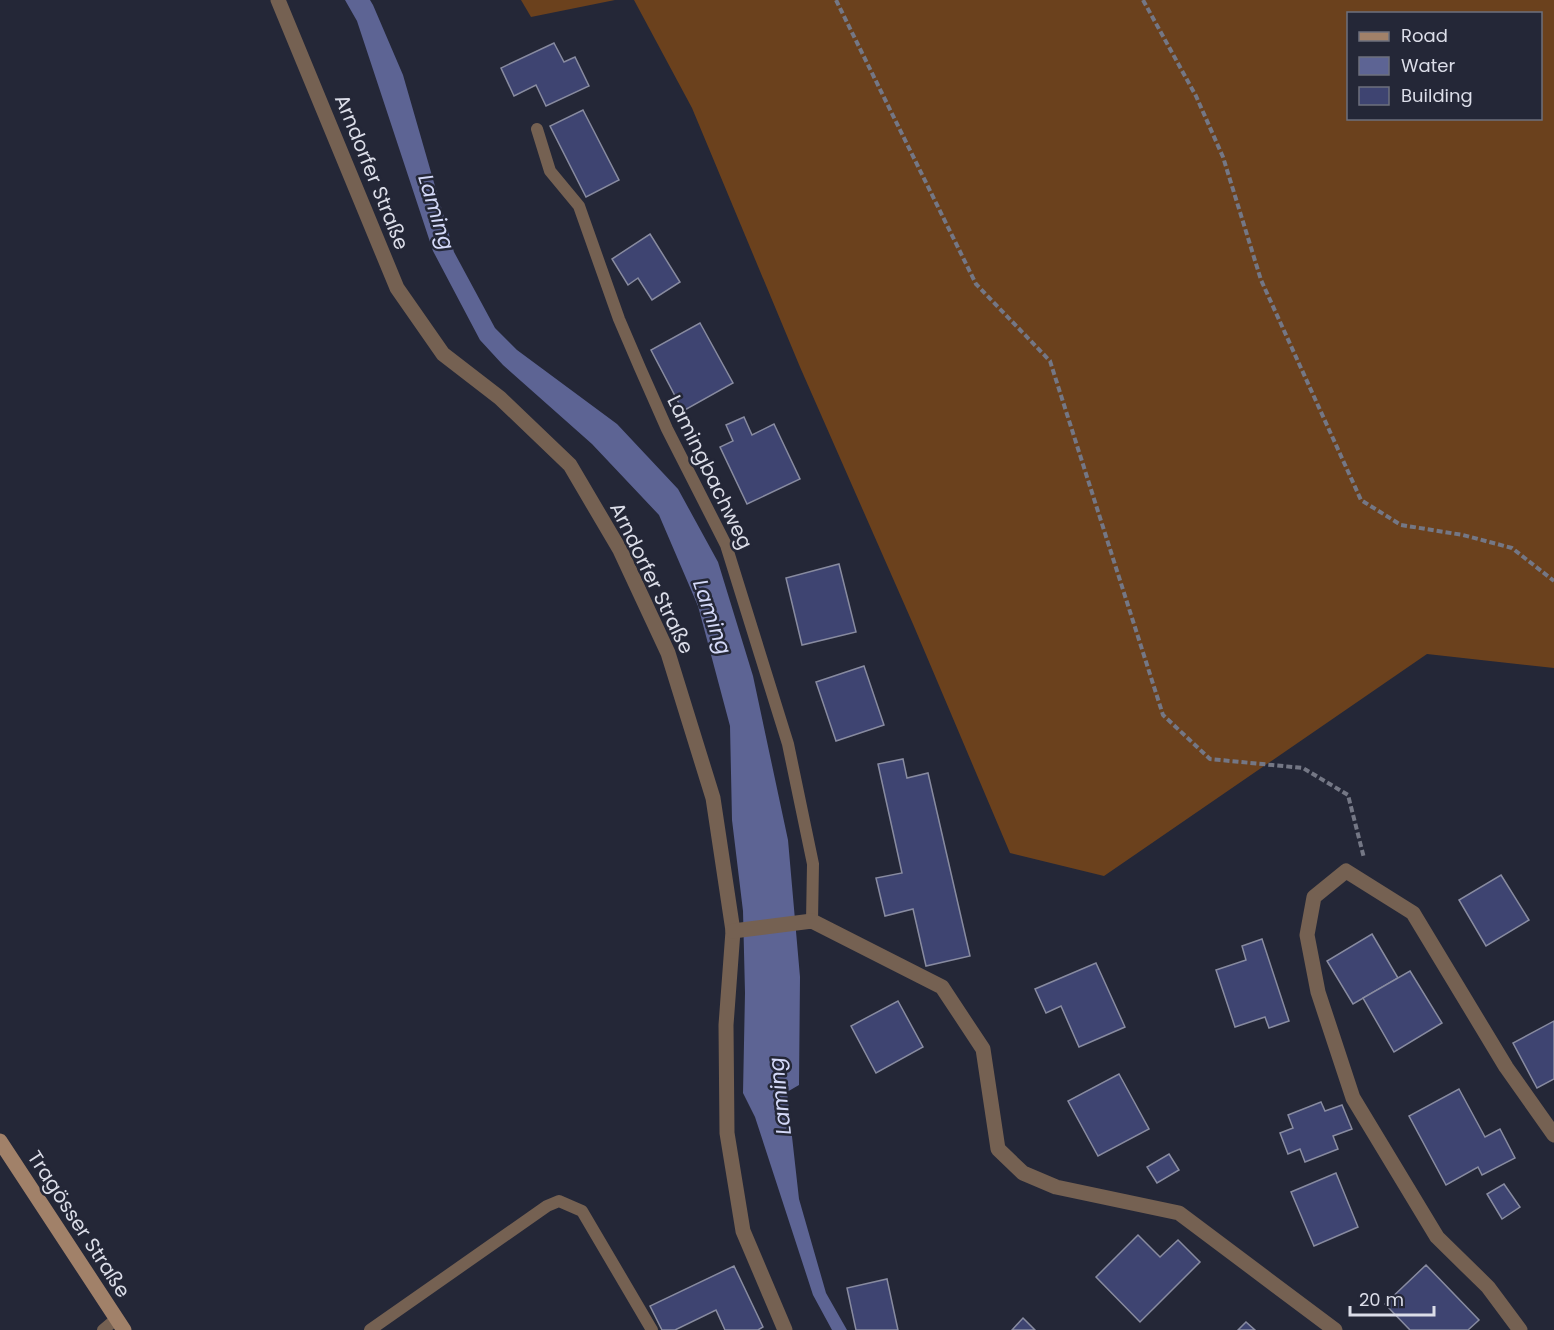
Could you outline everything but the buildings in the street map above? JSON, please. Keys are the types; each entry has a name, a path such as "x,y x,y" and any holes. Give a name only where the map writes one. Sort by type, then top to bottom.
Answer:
{"main road":[{"name":"Tragösser Straße","path":"0,1141 120,1324"}],"street":[{"name":"Arndorfer Straße","path":"278,0 397,288 443,354 500,398 570,465 620,550 668,653 709,787 733,931 726,1025 727,1133 743,1231 785,1330"},
{"path":"1520,1330 1488,1287 1437,1236 1353,1098 1318,992 1307,935 1314,897 1346,871 1413,913 1506,1067 1554,1135"},
{"path":"733,931 812,921 942,987 983,1049 998,1149 1023,1173 1056,1187 1179,1213 1335,1330"}],"lane":[{"name":"Lamingbachweg","path":"537,129 550,171 579,206 619,320 639,368 726,545 788,744 813,864 812,921"},
{"path":"370,1330 537,1212 559,1201 582,1212 652,1330"},
{"path":"103,1330 120,1324"}],"path":[{"path":"836,0 976,284 1050,362 1162,715 1210,759 1303,768 1348,795 1372,888"},
{"path":"1143,0 1196,96 1223,157 1261,280 1361,500 1401,525 1463,535 1512,548 1554,580"}],"shaded area":[{"path":"521,0 615,0 531,17"},
{"path":"634,0 1554,0 1554,668 1427,654 1104,876 1010,853 800,367 692,108"}],"water":[{"name":"Laming","path":"345,0 370,0 373,5 403,75 454,252 495,328 517,350 617,424 678,489 718,562 753,676 788,840 800,977 799,1085 787,1092 799,1199 826,1293 847,1330 832,1330 813,1295 755,1117 743,1093 745,993 743,911 732,820 730,726 698,606 659,515 592,444 503,365 480,340 433,251 357,21"}]}
